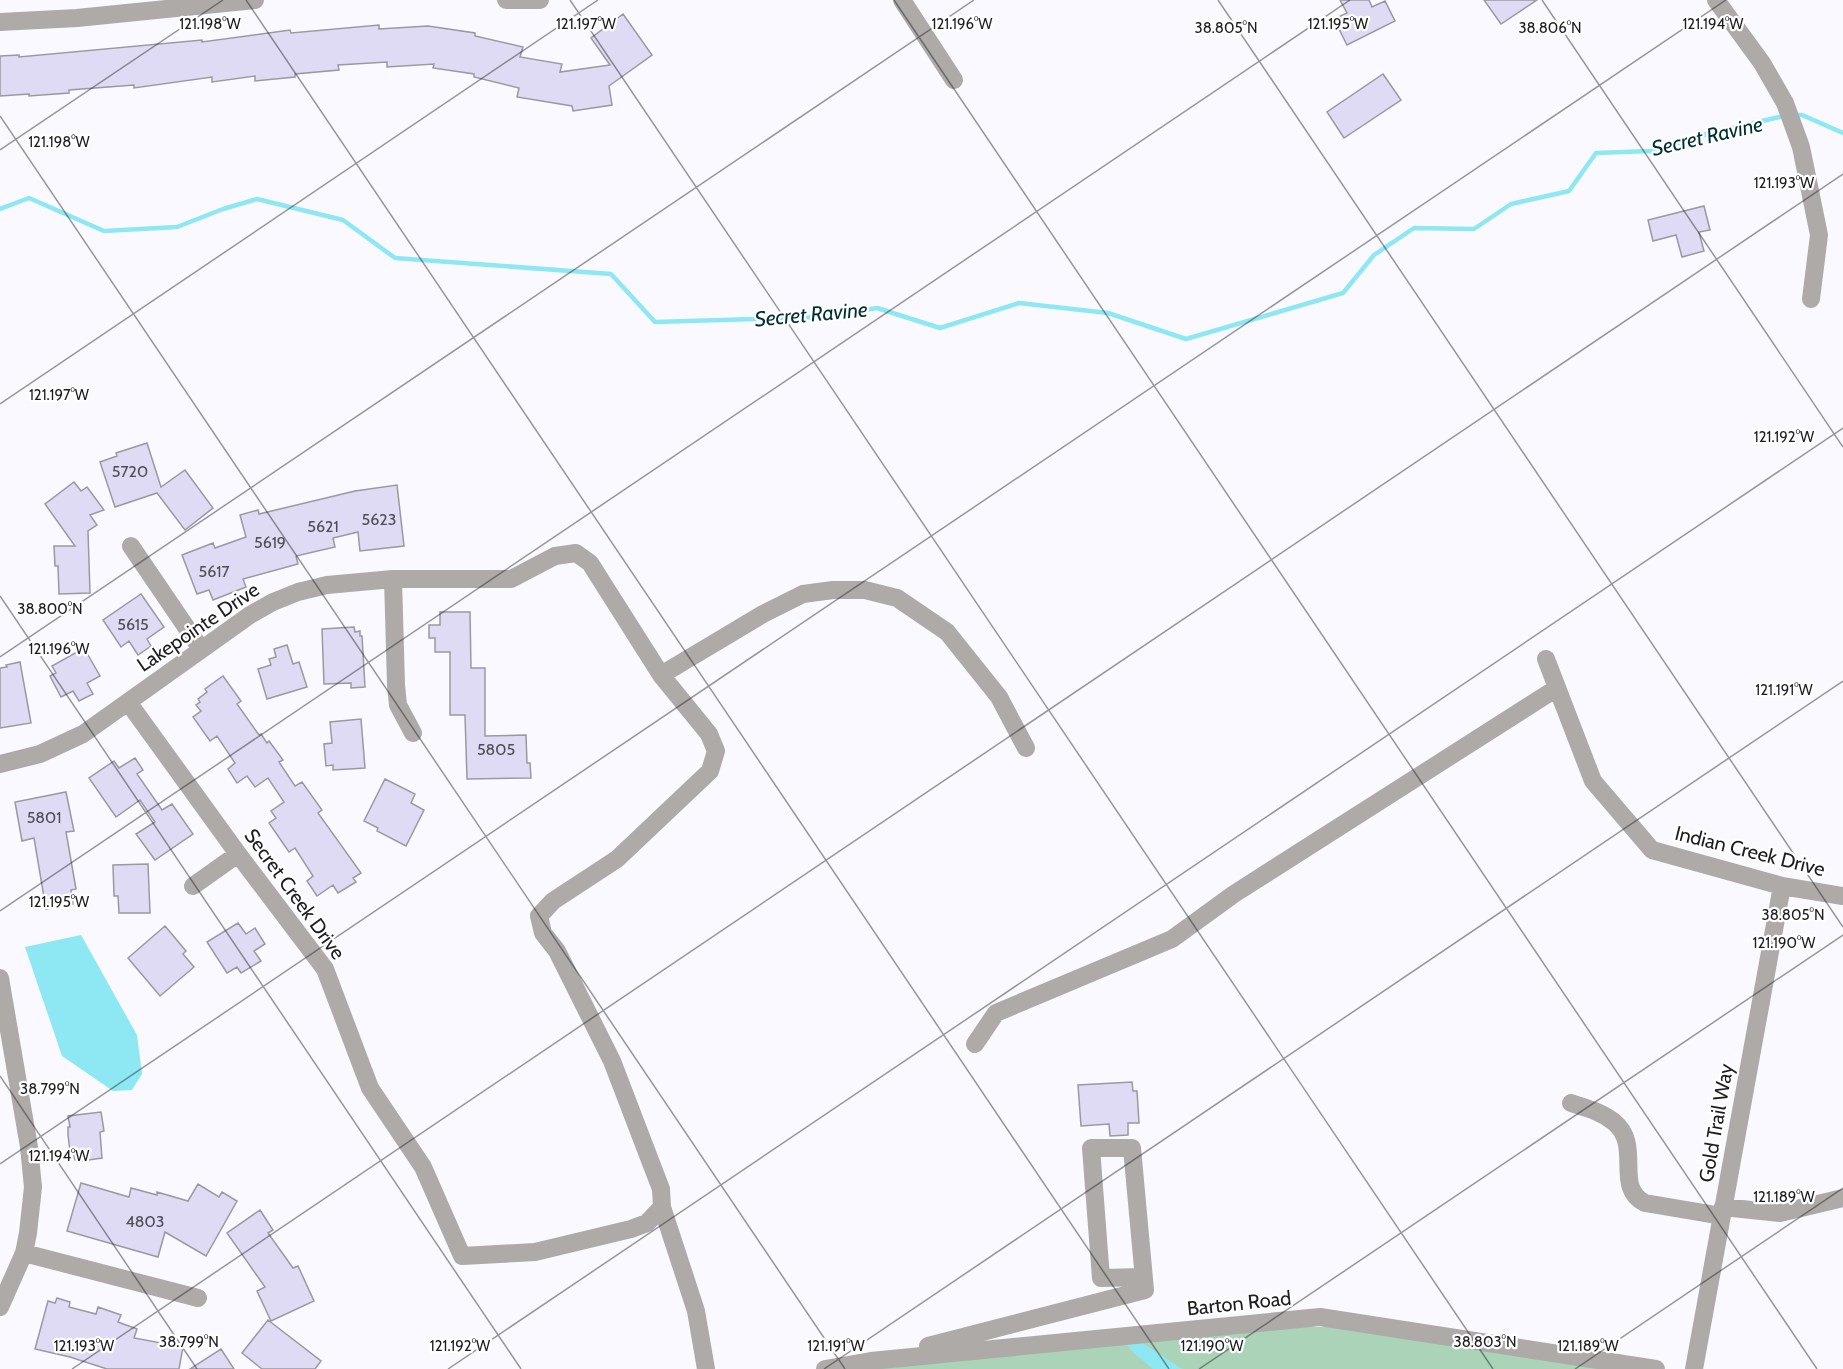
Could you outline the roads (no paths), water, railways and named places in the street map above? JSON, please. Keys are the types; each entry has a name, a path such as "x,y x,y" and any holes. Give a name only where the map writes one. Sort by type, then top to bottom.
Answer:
{"street":[{"path":"0,21 55,10 77,18 255,0"},
{"path":"505,0 540,0"},
{"path":"902,0 954,80"},
{"path":"1716,0 1762,63 1785,103 1801,147 1819,235 1811,299"},
{"path":"130,546 201,649"},
{"name":"Lakepointe Drive","path":"0,764 40,754 82,734 250,615 298,592 327,585 393,579 511,579 555,556 576,553 590,562 661,675"},
{"path":"393,579 398,705 413,733"},
{"path":"706,1369 696,1311 662,1207 661,1189 612,1061 557,951 543,933 539,916 553,901 617,859 710,771 717,752 710,734 661,675 763,614 803,594 834,590 865,590 897,598 946,632 999,698 1026,748"},
{"name":"Indian Creek Drive","path":"1546,659 1593,781 1652,850 1782,886 1843,896"},
{"path":"975,1044 996,1013 1172,939 1234,894 1557,688"},
{"name":"Secret Creek Drive","path":"128,702 237,854 325,969 370,1088 423,1167 462,1256 535,1252 631,1229 647,1223 662,1207"},
{"path":"193,886 237,854"},
{"name":"Gold Trail Way","path":"1694,1369 1782,886"},
{"path":"0,978 31,1167 32,1209 24,1253 0,1307"},
{"path":"1571,1103 1601,1114 1614,1122 1622,1131 1629,1153 1630,1190 1636,1198 1645,1203 1722,1212 1780,1213 1843,1198"},
{"path":"871,1361 1145,1290 1132,1148 1091,1148 1101,1278 1143,1277"},
{"path":"24,1253 198,1298"},
{"name":"Barton Road","path":"825,1369 871,1361 1320,1317 1656,1369"}],"water":[{"path":"81,935 137,1035 142,1074 132,1090 113,1091 62,1056 25,947"},
{"path":"1140,1341 1183,1369 1153,1369 1127,1345"}],"waterway":[{"name":"Secret Ravine","path":"1793,115 1802,115 1843,133"},
{"name":"Secret Ravine","path":"0,209 29,198 104,231 177,227 257,199 343,220 395,258 611,274 655,322 824,317 877,308 940,328 1019,303 1108,313 1186,339 1343,293 1374,255 1414,228 1474,229 1511,204 1569,191 1596,153 1651,151 1710,133 1784,116"}]}
